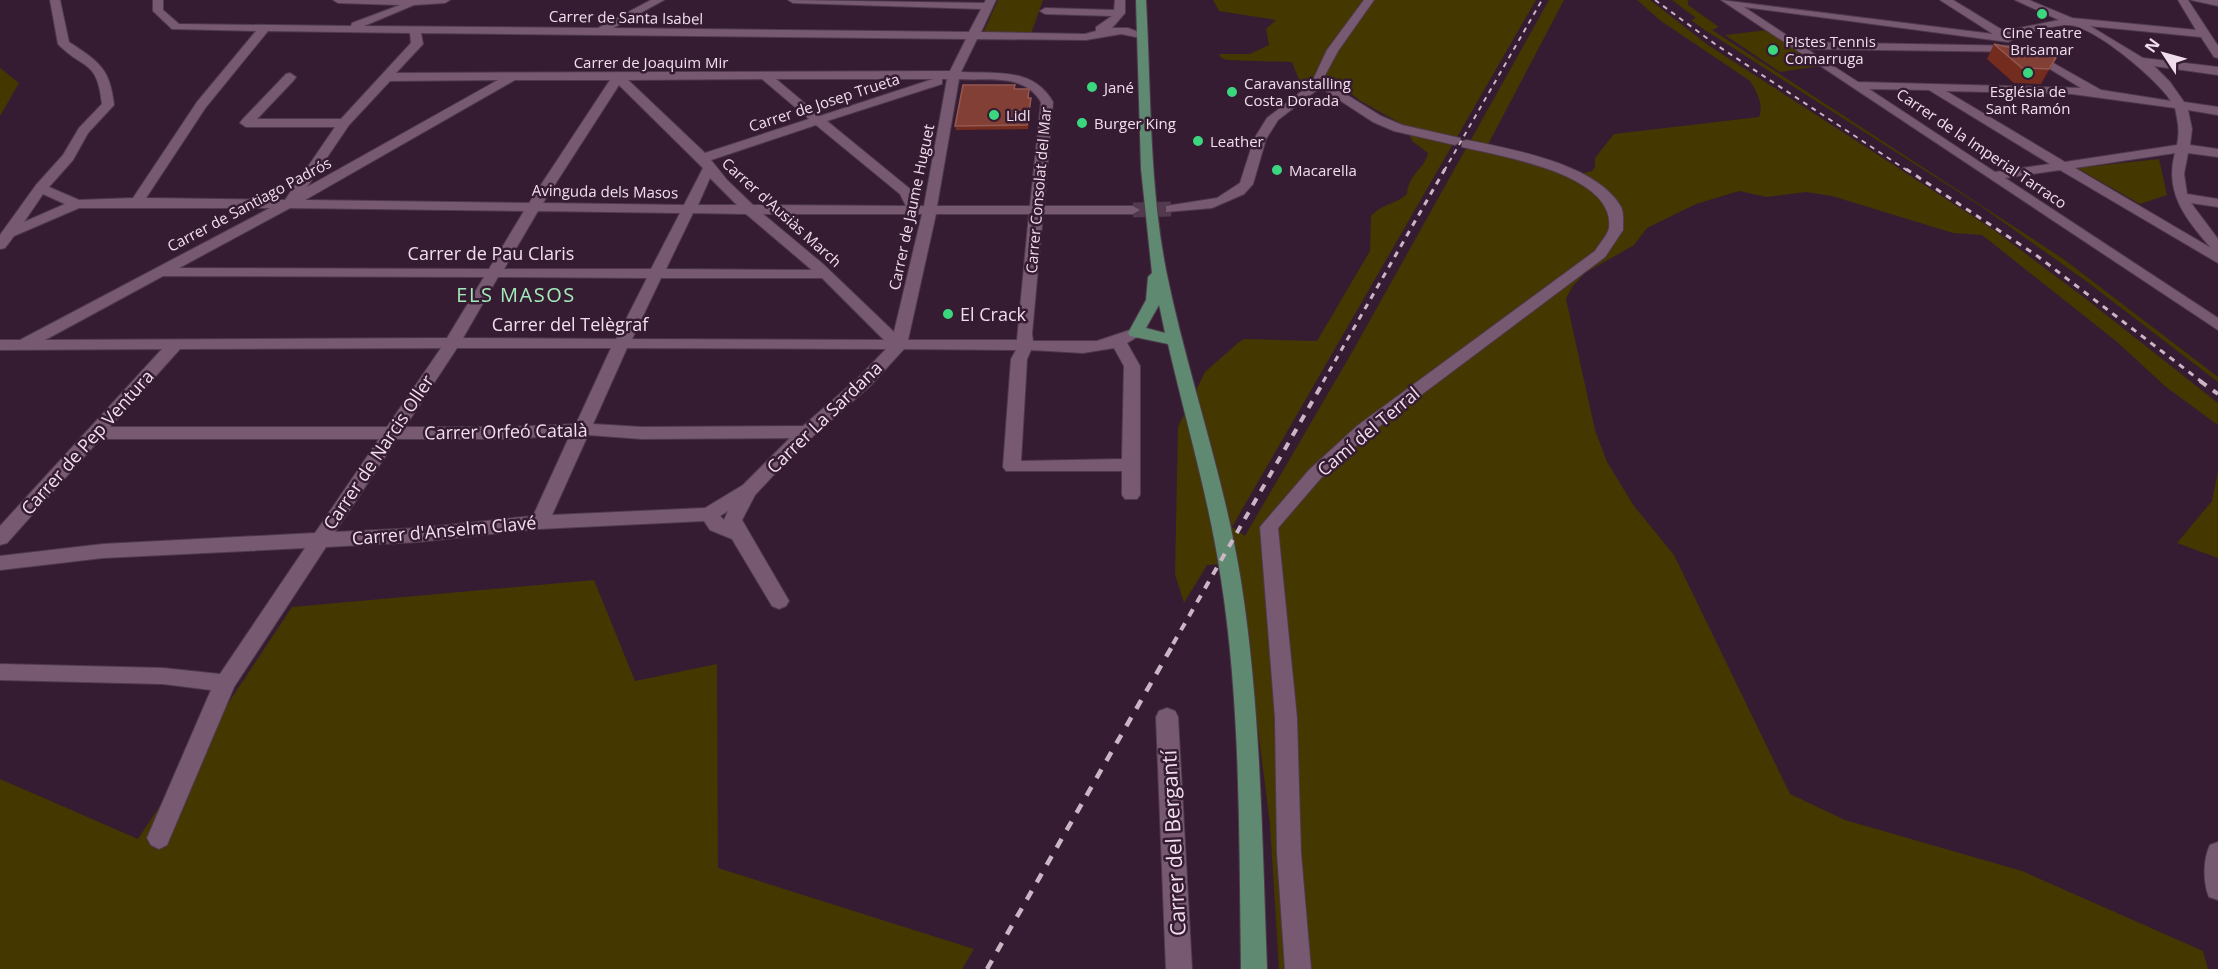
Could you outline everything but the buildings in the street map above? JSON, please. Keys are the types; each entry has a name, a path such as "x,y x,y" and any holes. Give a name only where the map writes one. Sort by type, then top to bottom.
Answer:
{"main road":[{"path":"1142,2 1153,237 1159,271 1203,444 1223,540 1242,662 1254,969"},
{"path":"1159,271 1153,280 1154,300 1136,333 1148,333 1176,341"}],"street":[{"path":"0,245 41,188 68,157 83,131 108,105 106,81 95,64 64,44 55,0"},
{"name":"Carrer de Santa Isabel","path":"158,0 159,11 176,27 343,30 416,16 598,32 1040,35 1086,38 1109,30 1131,16 1142,2"},
{"path":"338,0 416,16"},
{"path":"343,30 416,16 445,0"},
{"path":"598,32 659,0"},
{"path":"793,0 990,3"},
{"path":"1120,0 1120,13 1117,20 1110,24 1087,33 1040,35 1046,6 1120,13"},
{"path":"1171,209 1210,205 1241,190 1260,139 1270,122 1318,88 1334,48 1358,21 1369,0"},
{"path":"1945,0 2099,94"},
{"path":"2020,0 2070,21 2116,45 2140,61 2167,87 2179,105 2186,130 2177,176 2181,197 2200,227 2218,248"},
{"path":"2183,0 2218,55"},
{"path":"2196,0 2218,3"},
{"path":"1727,1 2005,37 2070,21 2204,34"},
{"name":"Carrer de la Imperial Tarraco","path":"1727,1 1857,84 2218,325"},
{"name":"Carrer de Jaume Huguet","path":"899,345 925,205 954,75 990,3"},
{"path":"287,204 344,123 417,45 416,16"},
{"path":"137,202 201,105 264,29"},
{"name":"Carrer de Santa Isabel","path":"1109,30 1127,30 1142,37"},
{"path":"1797,45 2023,49"},
{"path":"2140,61 2218,71"},
{"name":"Carrer de Josep Trueta","path":"706,163 920,81 954,75"},
{"name":"Carrer Consolat del Mar","path":"954,75 1009,77 1026,81 1045,96 1037,210 1024,334 1026,345 1019,359 1012,466 1130,465"},
{"path":"290,77 246,123 344,123"},
{"name":"Carrer d'Ausiàs March","path":"618,77 752,210 826,274 899,345"},
{"name":"Carrer de Narcis Oller","path":"159,838 225,683 452,343 533,207 618,77"},
{"path":"766,77 905,192 925,205"},
{"name":"Carrer de Joaquim Mir","path":"386,78 766,77 920,81"},
{"name":"Carrer de Santiago Padrós","path":"0,357 287,204 513,78"},
{"path":"1857,84 2072,90 2218,111"},
{"path":"1932,87 2218,259"},
{"name":"Camí del Terral","path":"1298,969 1289,853 1286,718 1269,527 1315,474 1363,430 1600,254 1613,241 1618,229 1616,213 1611,203 1598,189 1582,178 1517,155 1398,128 1318,88"},
{"path":"1995,176 2060,164 2181,148 2218,153"},
{"path":"540,522 621,344 690,209 706,163"},
{"name":"Avinguda dels Masos","path":"41,188 77,204"},
{"path":"905,192 925,205"},
{"path":"2181,197 2218,203"},
{"name":"Avinguda dels Masos","path":"9,233 77,204 137,202 752,210 925,205 1037,210 1133,210"},
{"name":"Carrer de Pau Claris","path":"156,272 826,274"},
{"name":"Carrer del Telègraf","path":"0,345 452,343 1026,345 1092,349 1119,343 1136,333"},
{"path":"1119,343 1132,366 1131,495"},
{"name":"Carrer La Sardana","path":"709,514 749,490 864,382 899,345"},
{"name":"Carrer de Pep Ventura","path":"0,538 174,346"},
{"name":"Carrer Orfeó Català","path":"93,433 392,431 509,433 584,429 642,433 810,432"},
{"name":"Carrer La Sardana","path":"749,490 733,520 779,601"},
{"path":"709,514 717,525 740,535"},
{"name":"Carrer d'Anselm Clavé","path":"0,563 103,551 418,535 540,522 709,514"},
{"path":"0,672 163,676 225,683"},
{"name":"Carrer del Bergantí","path":"1167,717 1179,969"},
{"path":"2218,854 2218,889"}],"shaded area":[{"path":"998,0 1043,0 1031,34 989,34 984,31"},
{"path":"1213,0 1536,0 1232,527 1245,536 1355,347 1549,0 1564,0 1484,152 1577,175 1592,171 1595,167 1595,158 1614,134 1759,117 1761,108 1759,99 1750,81 1661,21 1637,0 1650,0 1708,45 1994,230 2218,403 2218,425 2166,387 2116,341 1982,235 1953,233 1832,196 1806,192 1767,197 1739,191 1696,204 1647,228 1634,245 1585,273 1572,287 1566,299 1595,430 1607,462 1634,506 1674,555 1790,794 1845,820 2022,871 2203,951 2208,969 1279,969 1270,824 1237,563 1207,565 1184,603 1175,574 1178,427 1205,372 1239,342 1244,339 1317,341 1370,251 1371,216 1407,194 1413,176 1423,164 1428,153 1412,141 1407,127 1359,100 1338,83 1299,80 1292,62 1221,58 1219,54 1250,54 1269,45 1266,29 1276,20 1219,11"},
{"path":"1672,0 1688,0 1688,5 1719,27 1712,30 2062,258 2218,377 2218,382 2086,281 1982,207 1705,30 1691,20 1696,18"},
{"name":"Pistes Tennis Comarruga","path":"1768,30 1820,66 1780,72 1725,35"},
{"path":"0,68 19,83 0,116"},
{"path":"2159,159 2167,195 2140,204 2077,168"},
{"path":"2218,471 2218,558 2177,543 2212,501"},
{"path":"594,580 635,681 717,664 718,868 974,949 962,969 0,969 0,779 138,839 292,607"}],"tunnel":[{"path":"1133,210 1171,209"}],"railway":[{"path":"1444,171 1542,0"},
{"path":"1655,0 1715,44 1908,171"},
{"path":"1323,382 1445,169"},
{"path":"1906,169 2036,255 2202,382"},
{"path":"1173,644 1324,381"},
{"path":"2200,381 2218,394"},
{"path":"987,969 1174,643"}],"place":[{"name":"Cine Teatre Brisamar","path":"2042,14"},
{"name":"Pistes Tennis Comarruga","path":"1773,50"},
{"name":"Església de Sant Ramón","path":"2028,73"},
{"name":"Jané","path":"1092,87"},
{"name":"Caravanstalling Costa Dorada","path":"1232,92"},
{"name":"Lidl","path":"994,115"},
{"name":"Burger King","path":"1082,123"},
{"name":"Leather","path":"1198,141"},
{"name":"Macarella","path":"1277,170"},
{"name":"El Crack","path":"948,314"}],"district":[{"name":"ELS MASOS","path":"516,294"}]}
